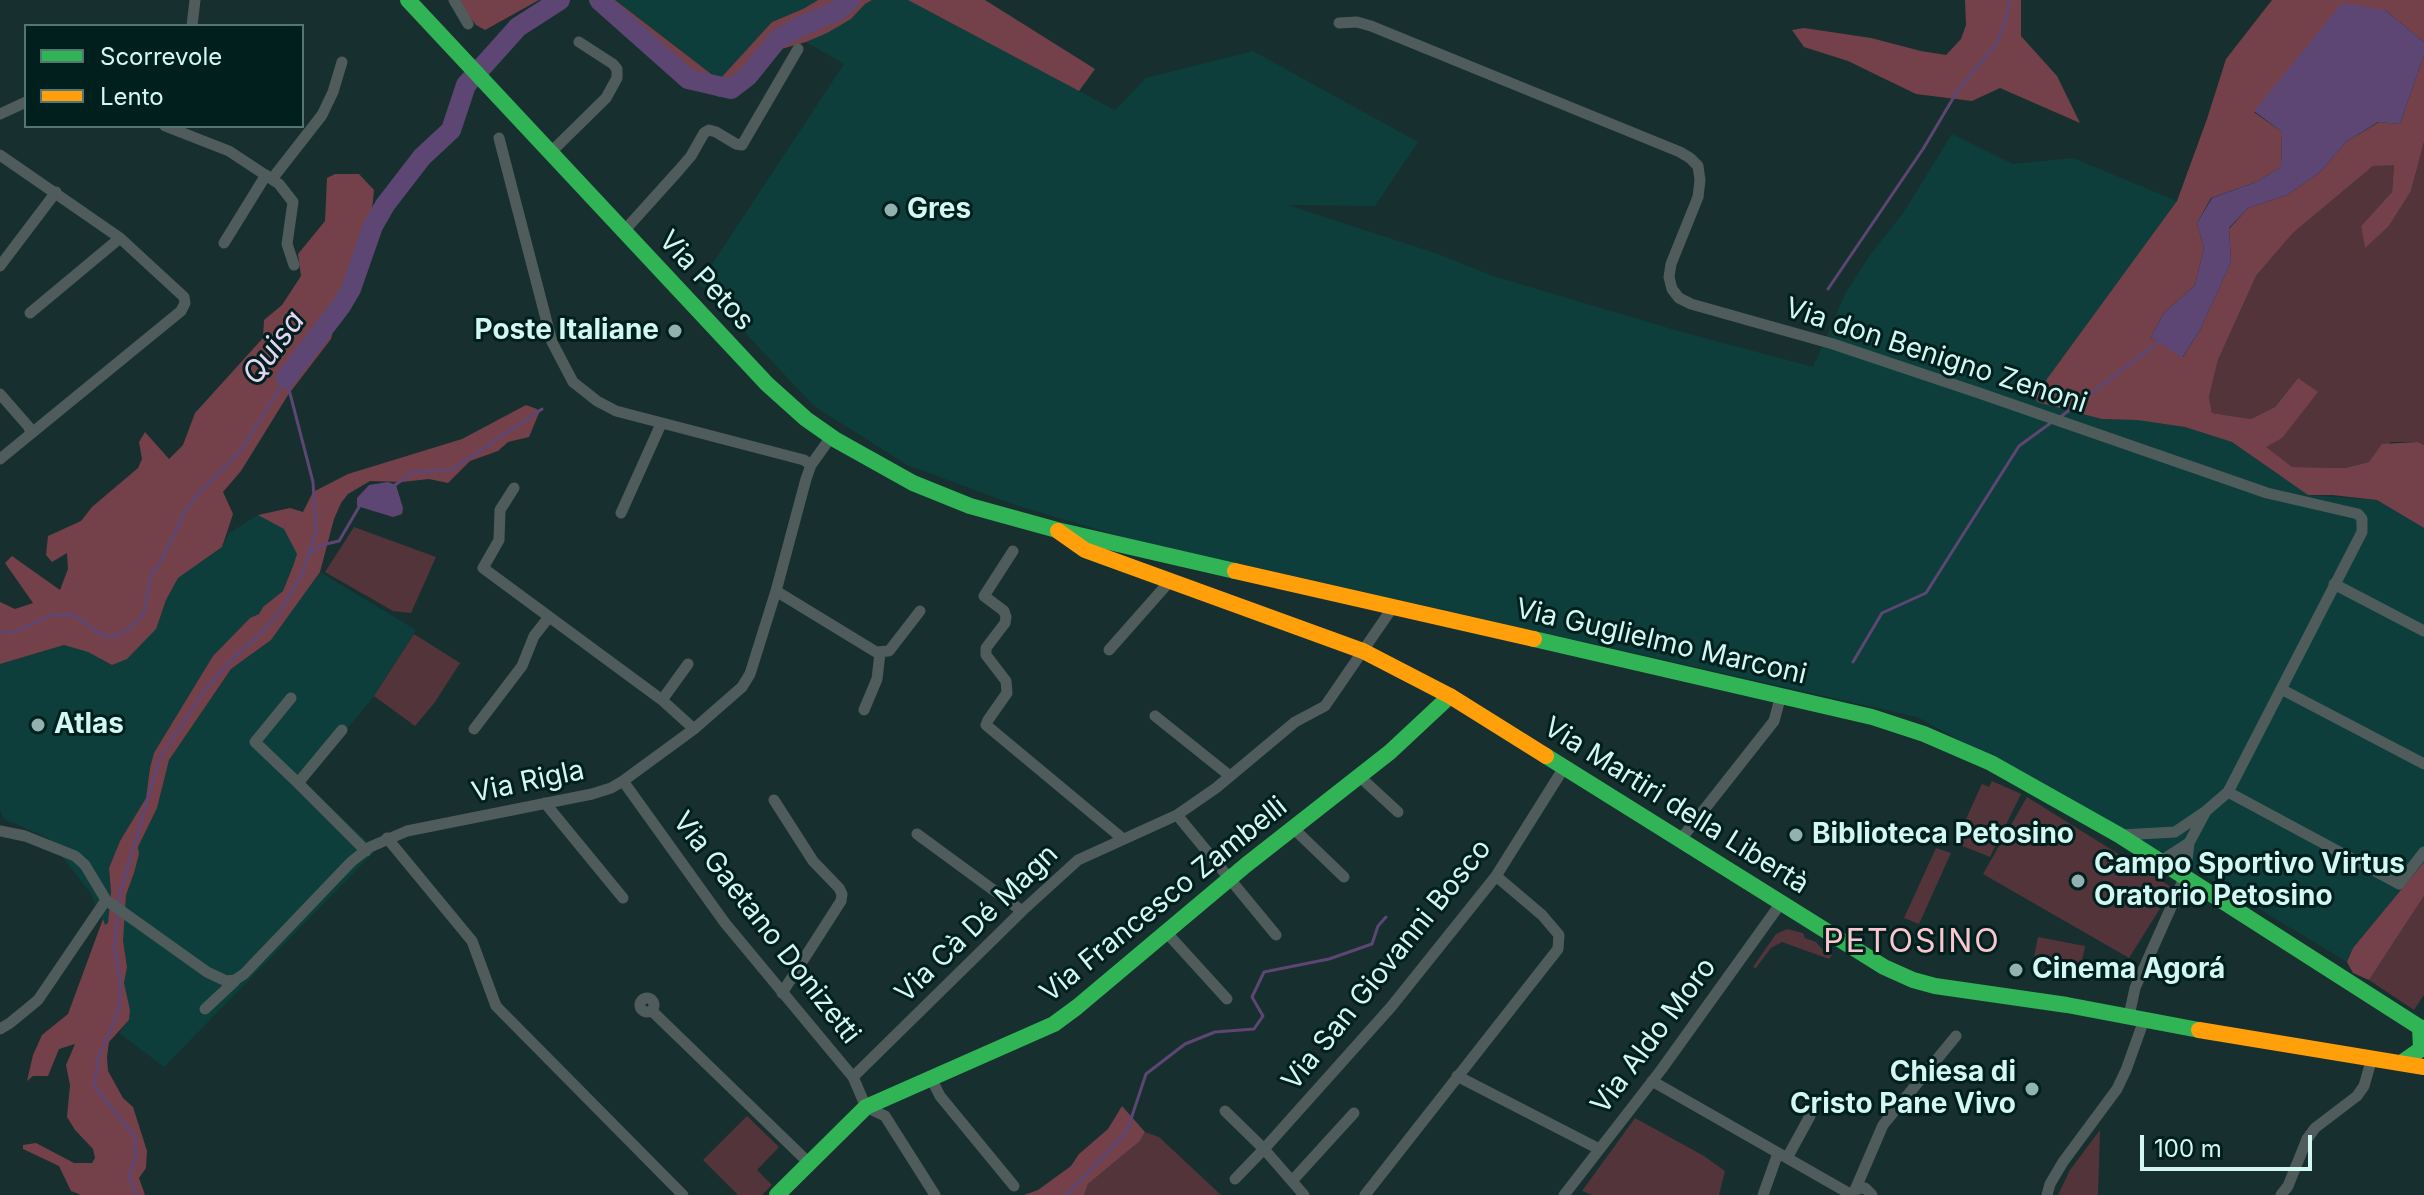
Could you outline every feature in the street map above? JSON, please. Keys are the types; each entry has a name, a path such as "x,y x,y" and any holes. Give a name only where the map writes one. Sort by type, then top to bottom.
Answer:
{"main road":[{"name":"Via Petos","path":"408,0 767,384 831,437"},
{"name":"Via Guglielmo Marconi","path":"831,437 913,483 970,506 1057,530 1781,695 1894,723 1946,742 2029,783 2119,835 2422,1028"},
{"name":"Via Martiri della Libertà","path":"1057,530 1085,550 1363,651 1450,696 1884,967 1913,980 2424,1067"},
{"path":"1115,544 1117,555 1129,566"},
{"name":"Via Francesco Zambelli","path":"777,1195 866,1107 1054,1024 1390,752 1450,696"},
{"path":"2401,1063 2421,1049 2422,1028"},
{"name":"Via Martiri della Libertà","path":"2401,1063 2424,1058"}],"street":[{"path":"192,24 195,0"},
{"path":"454,0 468,24"},
{"name":"Via don Benigno Zenoni","path":"1339,23 1357,22 1371,26 1690,158 1698,166 1698,197 1671,264 1669,277 1672,289 1679,298 1691,304 1833,344 2267,493 2358,514 2362,519 2362,532 2228,792 2175,832"},
{"path":"551,152 606,98 617,78 617,69 613,64 579,42"},
{"path":"624,231 691,156 704,133 709,130 716,132 742,145 798,49"},
{"path":"224,243 269,177 322,115 342,62"},
{"path":"0,114 24,103"},
{"path":"170,128 229,151 279,184 293,202 287,244 294,265"},
{"path":"499,138 552,342 573,382 616,411 804,460 811,465"},
{"path":"0,155 120,238 184,297 185,303 181,311 0,459"},
{"path":"0,266 56,192"},
{"path":"30,313 120,238"},
{"path":"0,394 31,432"},
{"path":"621,513 661,424"},
{"name":"Via Rigla","path":"205,1009 244,974 351,862 387,838 407,831 611,788 694,729 742,687 750,674 776,591 811,465 831,437"},
{"path":"514,488 500,510 499,540 483,568 662,700 694,729"},
{"path":"1013,551 984,596 1004,611 1006,617 1005,623 986,648 986,655 1006,681 1007,693 986,725 1123,839"},
{"path":"1109,650 1170,581"},
{"path":"2334,584 2424,631"},
{"path":"776,591 880,653 889,651 920,611"},
{"name":"Via Cà Dé Magn","path":"853,1077 1078,860 1177,815 1295,722 1325,706 1393,607"},
{"path":"474,729 522,666 534,636 549,617"},
{"path":"864,710 877,679 880,653"},
{"path":"662,700 688,664"},
{"path":"2281,689 2424,764"},
{"path":"1681,839 1774,721 1781,695"},
{"path":"291,698 255,742 366,851"},
{"path":"1155,716 1230,776"},
{"path":"298,783 342,730"},
{"name":"Via San Giovanni Bosco","path":"1235,1179 1391,1007 1496,876 1565,766"},
{"path":"1359,776 1398,812"},
{"name":"Via Gaetano Donizetti","path":"623,781 725,923 853,1077 866,1107"},
{"path":"2228,792 2399,884 2424,852"},
{"path":"774,800 813,861 842,894 841,901 782,993"},
{"path":"545,803 623,898"},
{"name":"Via don Benigno Zenoni","path":"2047,1195 2063,1162 2117,1089 2126,1070 2137,1018 2135,988 2185,876 2189,843 2206,811"},
{"path":"1177,815 1276,935"},
{"path":"1293,828 1344,877"},
{"path":"0,831 25,836 75,856 114,906 207,972 226,981 235,980"},
{"path":"2119,835 2175,832 2161,861"},
{"path":"917,834 1022,911"},
{"path":"387,838 472,941 496,1006 683,1195"},
{"name":"Via don Benigno Zenoni","path":"2161,861 2189,843"},
{"path":"1365,1195 1558,949 1559,935 1542,915 1496,876"},
{"name":"Via Aldo Moro","path":"1564,1195 1652,1081 1781,903"},
{"path":"0,1029 38,1000 114,906"},
{"path":"1166,932 1227,999"},
{"path":"652,1011 809,1163"},
{"path":"1853,1193 1883,1125 1956,1036"},
{"path":"2281,1195 2288,1186 2307,1139 2315,1128 2357,1096 2369,1076 2372,1058"},
{"path":"1457,1076 1599,1149"},
{"path":"931,1078 940,1096 1014,1186"},
{"path":"1652,1081 1853,1193"},
{"path":"866,1107 885,1116 935,1195"},
{"path":"1225,1111 1304,1195"},
{"path":"1292,1181 1354,1113"},
{"path":"1763,1195 1782,1155 1810,1116"},
{"path":"1853,1193 1865,1188 1872,1195"}],"shaded area":[{"path":"460,0 539,0 485,30 476,25"},
{"path":"596,0 615,0 719,80 772,22 818,0 872,0 851,19 827,33 771,52 738,88 719,97 679,74"},
{"path":"615,0 818,0 772,22 719,80"},
{"path":"872,0 908,0 1115,110 1146,78 1253,51 1418,142 1375,206 1288,205 1438,254 1493,276 1813,367 1845,294 1903,213 1952,134 2013,164 2073,158 2177,201 2036,396 2102,419 2185,427 2232,442 2308,495 2377,500 2424,528 2424,862 2353,948 2347,962 2193,869 1917,717 1130,539 1018,506 907,465 814,406 699,284 844,64 806,42 851,19"},
{"path":"908,0 985,0 1095,69 1079,91"},
{"path":"1965,0 2021,0 2021,36 2057,76 2080,123 2000,88 1972,101 1916,94 1848,61 1804,47 1792,30 1804,28 1871,38 1946,55 1961,39 1966,25"},
{"path":"2272,0 2424,0 2424,42 2385,10 2254,112 2282,132 2281,167 2256,182 2211,198 2197,223 2204,248 2195,285 2163,314 2151,337 2183,357 2200,330 2231,262 2229,229 2248,208 2287,195 2320,172 2346,142 2379,122 2400,124 2424,55 2424,142 2411,191 2389,226 2365,248 2361,226 2392,192 2394,165 2373,166 2293,233 2256,276 2218,360 2209,397 2212,413 2251,419 2275,407 2298,378 2318,392 2282,438 2266,447 2292,467 2345,468 2369,462 2382,444 2418,442 2424,445 2424,528 2377,500 2308,495 2232,442 2185,427 2102,419 2037,402 2036,396 2047,379 2177,201 2226,59"},
{"path":"2342,3 2385,10 2424,42 2424,55 2400,124 2378,122 2346,142 2320,172 2287,195 2248,208 2229,228 2231,262 2200,330 2182,358 2151,337 2163,314 2195,285 2204,248 2197,223 2212,198 2256,182 2281,167 2282,132 2254,111"},
{"path":"2424,142 2424,445 2418,442 2391,442 2369,462 2345,468 2292,467 2265,448 2298,378 2275,407 2251,419 2212,413 2209,397 2218,360 2256,276 2293,233 2373,166 2394,164 2392,192 2361,226 2365,247 2389,226 2411,191"},
{"path":"335,174 359,174 374,190 370,231 349,270 331,339 288,395 241,471 223,492 233,514 222,547 178,578 156,629 127,659 112,665 88,652 64,645 0,664 0,602 15,609 33,603 5,563 12,556 60,590 68,569 67,553 52,562 46,555 48,536 81,521 92,507 138,468 142,459 139,442 145,432 169,459 183,445 195,413 263,338 264,320 282,305 301,276 298,254 325,221 327,178"},
{"path":"526,405 539,413 529,437 508,442 498,451 470,461 448,483 429,479 370,481 348,494 334,519 320,572 271,640 231,669 169,760 157,808 138,847 139,854 126,895 123,940 127,967 124,983 129,1020 109,1042 107,1057 108,1071 123,1098 133,1107 147,1151 146,1168 139,1178 145,1195 81,1195 71,1191 59,1166 23,1149 23,1145 36,1143 74,1163 92,1163 95,1158 93,1149 67,1117 70,1085 66,1065 75,1044 59,1049 48,1076 33,1076 27,1081 33,1055 42,1035 68,1014 103,919 105,925 108,923 111,892 109,868 120,841 146,798 154,753 213,656 250,618 259,614 283,591 297,554 284,529 258,515 290,508 303,512 313,492 348,474 462,439"},
{"path":"388,482 396,485 402,514 393,517 357,506 357,498 369,485"},
{"path":"258,515 284,528 297,554 293,566 283,591 259,614 250,618 213,656 150,768 146,798 120,841 109,868 111,892 108,923 105,926 91,894 48,838 4,819 0,810 0,664 64,645 88,652 112,665 162,612 178,578 222,547 229,533"},
{"path":"354,527 436,557 411,613 393,611 325,572"},
{"path":"320,572 416,630 374,696 304,782 376,850 164,1067 119,1033 129,1020 130,1011 124,983 127,967 123,923 126,895 139,854 138,847 157,808 169,760 231,669 271,640"},
{"path":"414,634 460,663 415,726 374,696"},
{"path":"1992,781 2021,794 1990,857 1955,843 1982,784 1989,787"},
{"name":"Campo Sportivo Virtus Oratorio Petosino","path":"2027,797 2173,888 2129,958 1983,874"},
{"path":"1936,848 1951,853 1919,924 1904,918"},
{"path":"2424,862 2424,896 2369,980 2353,973 2347,962 2353,948"},
{"path":"2424,896 2424,995 2414,1010 2369,980"},
{"path":"1787,929 1803,933 1805,938 1829,950 1832,955 1829,959 1782,942 1771,948 1756,968 1753,967 1776,934"},
{"path":"2038,937 2085,946 2080,971 2033,962"},
{"path":"1122,1106 1145,1132 1140,1141 1088,1184 1084,1195 1024,1195 1038,1190 1071,1166 1079,1154 1108,1129"},
{"path":"747,1116 779,1147 757,1170 772,1185 762,1195 738,1195 703,1160"},
{"path":"1635,1118 1725,1171 1719,1195 1592,1195 1582,1191"},
{"path":"2100,1130 2098,1195 2058,1195 2070,1170"},
{"path":"1145,1132 1159,1137 1221,1195 1084,1195 1088,1184 1140,1141"}],"waterway":[{"name":"Quisa","path":"286,378 351,289 373,226 385,205 422,157 451,130 466,85 518,27 560,0"},
{"path":"599,0 688,79 731,89 748,76 777,40 837,11 850,0"},
{"path":"1828,289 1923,149 1958,90 1996,44 2006,20 2009,0"},
{"path":"2059,418 2161,340"},
{"path":"119,904 160,758 204,691 280,612 302,574 316,532 313,482 286,378"},
{"name":"Quisa","path":"0,632 13,633 51,615 74,615 103,636 115,636 129,629 144,613 151,575 185,511 241,450 285,380"},
{"path":"395,485 413,472 451,470 542,409"},
{"path":"1853,662 1882,613 1926,593 2019,446 2052,422"},
{"path":"309,554 322,545 339,541 359,507"},
{"path":"118,912 114,948 120,979 120,1002 99,1056 94,1086 135,1137 136,1157 129,1175 136,1195"},
{"path":"1067,1195 1127,1131 1146,1074 1185,1044 1215,1032 1254,1029 1263,1016 1252,997 1264,972 1329,959 1372,944 1378,926 1386,917"}],"traffic: fast":[{"path":"408,0 767,384 806,419 836,440 913,483 970,506 1057,530 1235,571"},
{"path":"1534,639 1872,717 1924,734 1991,763 2119,835 2424,1030"},
{"path":"777,1195 866,1107 1054,1024 1077,1007 1246,865 1390,752 1450,696"},
{"path":"1546,756 1884,967 1913,980 2199,1030"},
{"path":"2401,1063 2421,1049 2420,1027"}],"traffic: slow":[{"path":"1058,531 1085,550 1363,651 1450,696 1546,756"},
{"path":"1235,571 1534,639"},
{"path":"2199,1030 2424,1067"}],"place":[{"name":"Gres","path":"891,210"},
{"name":"Poste Italiane","path":"675,331"},
{"name":"Atlas","path":"38,725"},
{"name":"Biblioteca Petosino","path":"1796,835"},
{"name":"Campo Sportivo Virtus Oratorio Petosino","path":"2078,881"},
{"name":"Cinema Agorá","path":"2016,970"},
{"name":"Chiesa di Cristo Pane Vivo","path":"2032,1089"}],"district":[{"name":"PETOSINO","path":"1912,942"}]}
